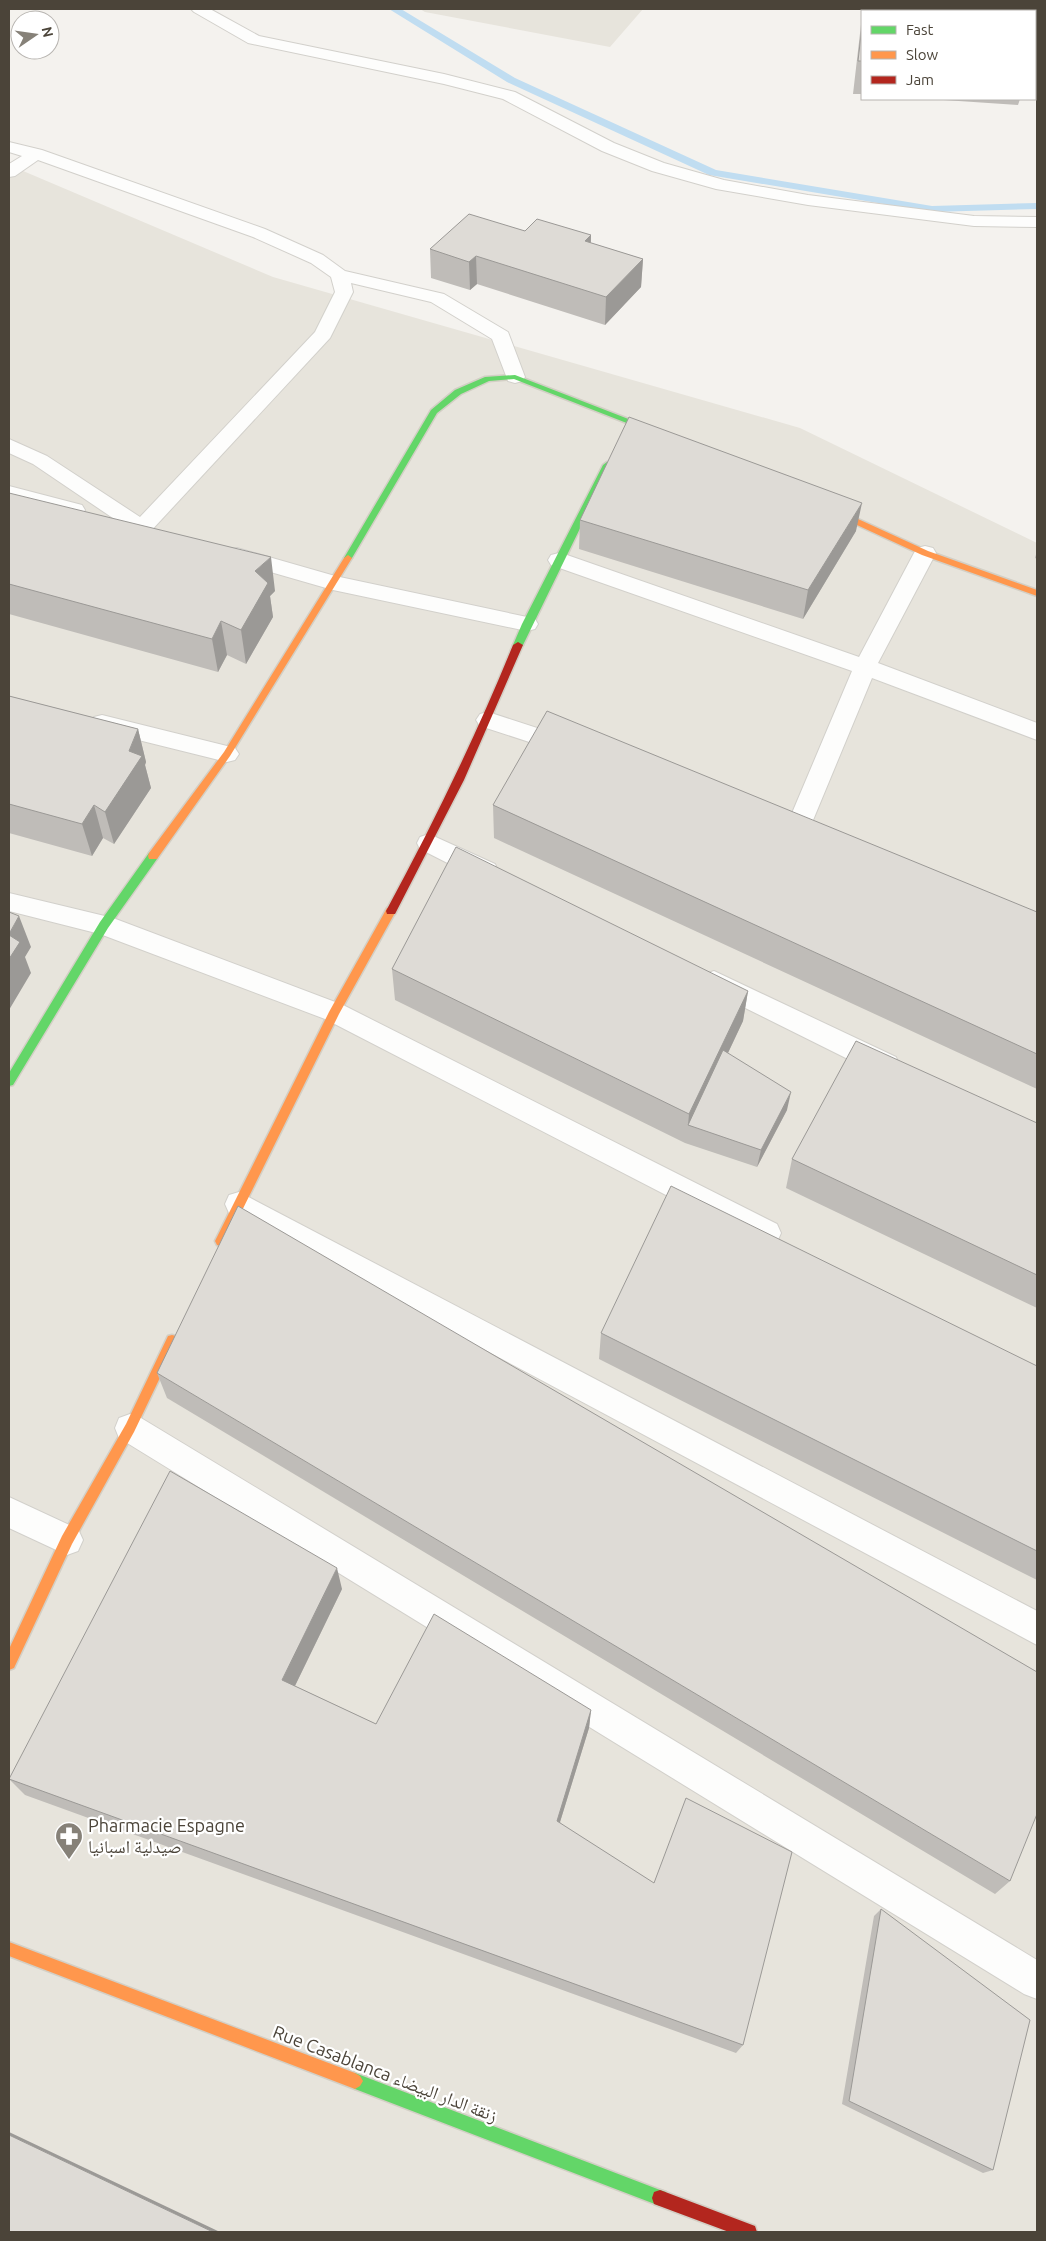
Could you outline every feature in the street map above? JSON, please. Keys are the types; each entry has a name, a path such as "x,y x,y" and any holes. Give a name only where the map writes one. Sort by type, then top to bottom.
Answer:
{"street":[{"path":"199,9 254,40 444,79 509,95 608,147 658,167 722,185 808,200 974,221 1037,222"},
{"path":"9,147 36,154 259,233 317,259 339,275 437,298 501,336 515,377"},
{"path":"9,172 36,154"},
{"path":"152,531 323,334 344,292 339,275"},
{"path":"9,1082 104,925 227,754 333,583 434,412 458,392 488,379 515,377 628,424 675,440"},
{"path":"9,445 40,460 152,531"},
{"path":"217,1248 334,1012 429,843 488,720 527,624 613,455"},
{"path":"9,492 152,531"},
{"path":"809,500 925,552 1037,593"},
{"path":"219,550 333,583 527,624"},
{"path":"798,825 865,667 925,552"},
{"path":"559,560 865,667 1037,732"},
{"path":"85,718 227,754"},
{"path":"488,720 592,755"},
{"path":"429,843 510,882"},
{"path":"9,902 104,925 334,1012 788,1244"},
{"path":"688,969 903,1073"},
{"path":"239,1204 1037,1629"},
{"path":"9,1663 67,1540 130,1428 178,1329"},
{"path":"130,1428 1037,1981"},
{"path":"9,1512 67,1540"},
{"name":"Rue Casablanca زنقة الدار البيضاء","path":"9,1949 736,2230"}],"shaded area":[{"path":"420,9 643,9 610,47 425,12"},
{"path":"9,165 273,277 800,428 1037,543 1037,2232 9,2232"}],"building":[{"path":"864,9 1027,9 1027,10"},
{"path":"861,35 861,61 858,61"},
{"path":"469,214 525,231 537,219 591,235 585,241 643,259 606,297 476,256 469,262 430,249"},
{"path":"629,417 862,503 808,590 580,520"},
{"path":"9,493 271,557 255,571 268,583 241,630 221,621 212,639 9,584"},
{"path":"9,696 138,729 129,751 142,756 105,812 94,805 82,824 9,804"},
{"path":"547,711 1037,912 1037,1054 493,805"},
{"path":"456,847 748,991 689,1114 392,969"},
{"path":"9,912 19,916 9,934"},
{"path":"9,935 20,942 9,959"},
{"path":"856,1041 1037,1123 1037,1275 792,1159"},
{"path":"723,1050 791,1092 761,1150 688,1125"},
{"path":"671,1186 1037,1366 1037,1551 601,1333"},
{"path":"238,1206 1037,1672 1037,1814 1010,1881 157,1373"},
{"path":"170,1471 337,1568 282,1680 376,1724 434,1614 591,1710 557,1821 654,1883 686,1798 792,1852 743,2045 9,1779"},
{"path":"881,1909 1030,2020 993,2170 849,2101"},
{"path":"9,2135 213,2232 9,2232"}],"waterway":[{"path":"394,9 511,80 713,173 932,209 1037,206"}],"traffic: fast":[{"path":"348,558 434,412 458,392 488,379 515,377 663,434"},
{"path":"518,645 607,465"},
{"path":"9,1082 104,925 153,856"},
{"path":"355,2081 660,2198"}],"traffic: slow":[{"path":"823,506 925,553 1037,593"},
{"path":"153,856 227,754 348,558"},
{"path":"221,1241 334,1012 391,911"},
{"path":"9,1663 67,1540 130,1428 172,1340"},
{"path":"9,1949 355,2081"}],"traffic: jam":[{"path":"391,911 459,780 518,645"},
{"path":"660,2198 749,2232"}],"place":[{"name":"Pharmacie Espagne صيدلية اسبانيا","path":"69,1860"}]}
